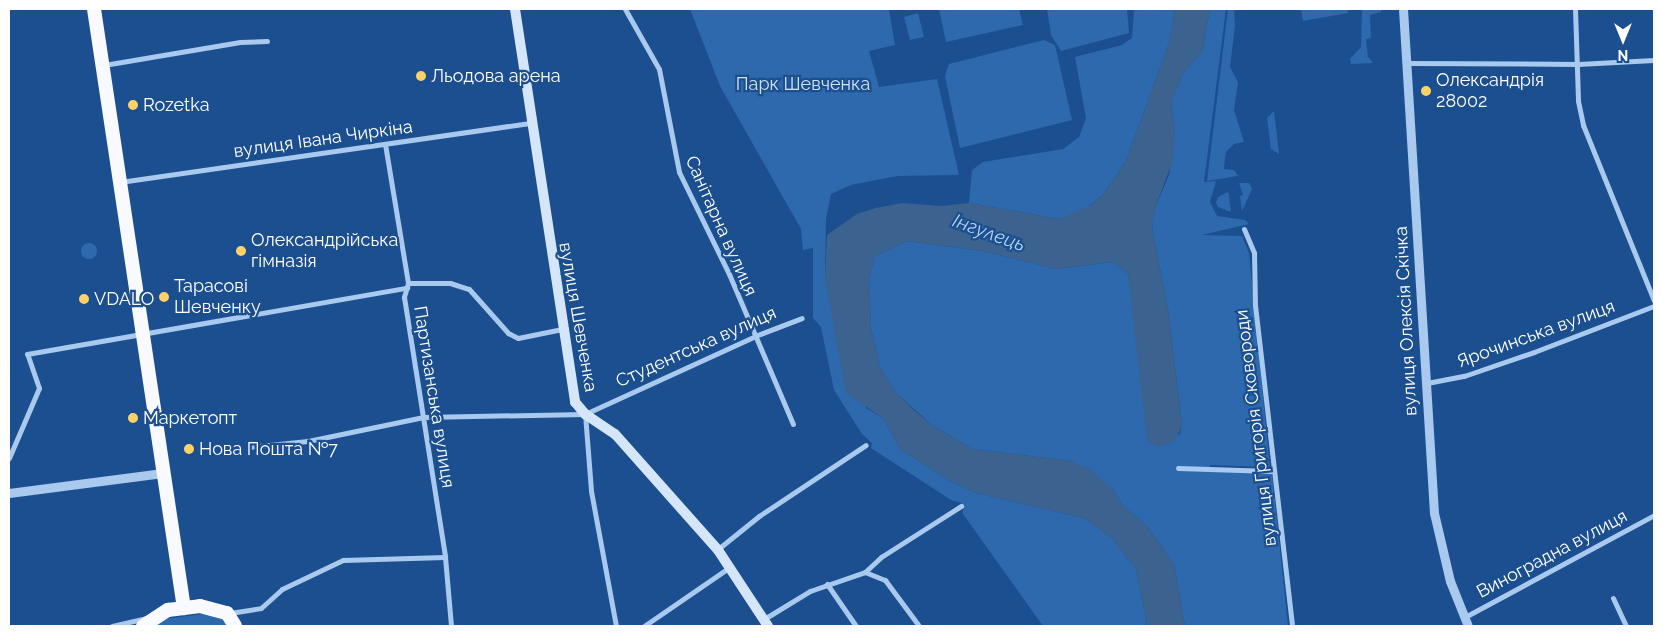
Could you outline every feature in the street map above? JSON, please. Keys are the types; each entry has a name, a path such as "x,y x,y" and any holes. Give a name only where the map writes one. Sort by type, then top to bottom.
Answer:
{"highway":[{"path":"94,9 184,608"},
{"path":"144,626 157,615 200,606 228,613 235,626"}],"main road":[{"name":"вулиця Шевченка","path":"515,9 530,123 562,328 575,402 585,414"},
{"path":"585,414 615,434 718,550 766,622"}],"street":[{"name":"Санітарна вулиця","path":"625,9 659,69 679,172 729,274 793,424"},
{"name":"вулиця Олексія Скічка","path":"1403,9 1434,513 1450,581 1465,622"},
{"path":"1575,9 1578,100 1587,139 1654,301"},
{"path":"102,66 240,42 267,41"},
{"path":"1407,63 1578,64 1654,60"},
{"name":"вулиця Івана Чиркіна","path":"120,182 530,123"},
{"name":"Партизанська вулиця","path":"385,144 407,286 404,298 445,557 451,626"},
{"name":"вулиця Григорія Сковороди","path":"1244,229 1254,253 1254,305 1292,626"},
{"path":"9,458 39,388 27,354 407,286 450,283 469,289 512,336 525,337 562,328"},
{"name":"Ярочинська вулиця","path":"1426,382 1464,376 1654,306"},
{"name":"Студентська вулиця","path":"248,447 308,441 424,417 585,414 755,336 802,318"},
{"name":"вулиця Шевченка","path":"585,414 591,491 616,626"},
{"path":"718,550 758,516 866,444"},
{"path":"1178,468 1274,470"},
{"path":"9,493 163,473"},
{"path":"766,622 826,584 865,572 881,557 961,506"},
{"name":"Виноградна вулиця","path":"1465,622 1654,515"},
{"path":"228,613 261,608 282,588 343,560 445,557"},
{"path":"644,626 730,567"},
{"path":"865,572 885,580 919,626"},
{"path":"826,584 856,626"},
{"path":"1613,598 1626,626"},
{"path":"112,626 157,615"}],"green space":[{"name":"Парк Шевченка","path":"690,9 889,9 895,45 869,51 879,87 937,79 959,175 897,176 851,185 831,194 826,219 825,281 866,408 884,419 900,449 950,481 976,493 1084,518 1112,538 1136,569 1147,626 1043,626 963,514 962,503 951,500 871,448 872,443 862,434 834,390 821,327 813,318 813,248 803,250 801,229 720,86"},
{"path":"939,9 1019,9 1023,25 946,42"},
{"path":"1047,9 1127,9 1129,33 1061,51 1051,35"},
{"path":"1134,9 1175,9 1169,43 1126,161 1103,195 1083,211 1059,219 969,203 972,170 983,162 1063,149 1079,137 1086,118 1075,57 1122,45 1132,38"},
{"path":"1210,9 1226,9 1204,182 1216,181 1210,202 1217,216 1245,220 1249,224 1202,235 1242,236 1249,253 1270,467 1210,465 1210,471 1272,473 1288,626 1185,626 1174,565 1147,526 1123,506 1113,490 1071,461 972,449 932,425 896,393 880,367 871,328 869,279 875,256 907,241 983,251 1056,269 1114,262 1128,274 1134,314 1179,436 1182,426 1168,309 1152,228 1155,208 1169,175 1175,134 1171,102 1183,73 1202,52"},
{"path":"1228,9 1234,9 1235,26 1230,67 1238,82 1234,110 1244,142 1234,144 1226,152 1224,169 1234,170 1238,176 1207,181"},
{"path":"1301,9 1347,9 1348,13 1303,21"},
{"path":"1381,9 1381,12 1370,15 1371,38 1366,39 1368,57 1373,63 1351,64 1350,59 1361,47 1362,10"},
{"path":"918,13 924,37 910,40 904,17"},
{"path":"1044,40 1055,45 1072,120 960,148 945,76 949,64"},
{"path":"1274,111 1279,154 1271,149 1267,118"},
{"path":"1239,183 1249,183 1252,189 1242,211 1240,196 1243,195"},
{"path":"1228,192 1231,212 1218,207 1216,203 1218,197"},
{"path":"86,243 92,243 97,248 95,257 86,259 81,254 81,248"},
{"path":"218,612 232,626 148,626 157,620"}],"water":[{"name":"Інгулець","path":"1175,9 1210,9 1202,52 1183,73 1171,102 1175,134 1173,160 1155,208 1152,228 1168,309 1182,426 1174,442 1159,447 1147,441 1128,274 1114,262 1056,269 983,251 907,241 875,256 869,279 871,328 880,367 896,393 916,412 932,425 972,449 1071,461 1092,470 1113,490 1123,506 1147,526 1174,565 1185,626 1147,626 1136,569 1112,538 1084,518 976,493 950,481 900,449 884,419 846,393 825,281 827,235 857,214 902,203 942,206 969,203 1059,219 1091,205 1103,195 1126,161 1169,43"}],"place":[{"name":"Льодова арена","path":"421,76"},
{"name":"Олександрія 28002","path":"1426,91"},
{"name":"Rozetka","path":"133,105"},
{"name":"Олександрійська гімназія","path":"241,251"},
{"name":"Тарасові Шевченку","path":"164,297"},
{"name":"VDALO","path":"84,299"},
{"name":"Маркетопт","path":"133,418"},
{"name":"Нова Пошта №7","path":"189,449"}]}
